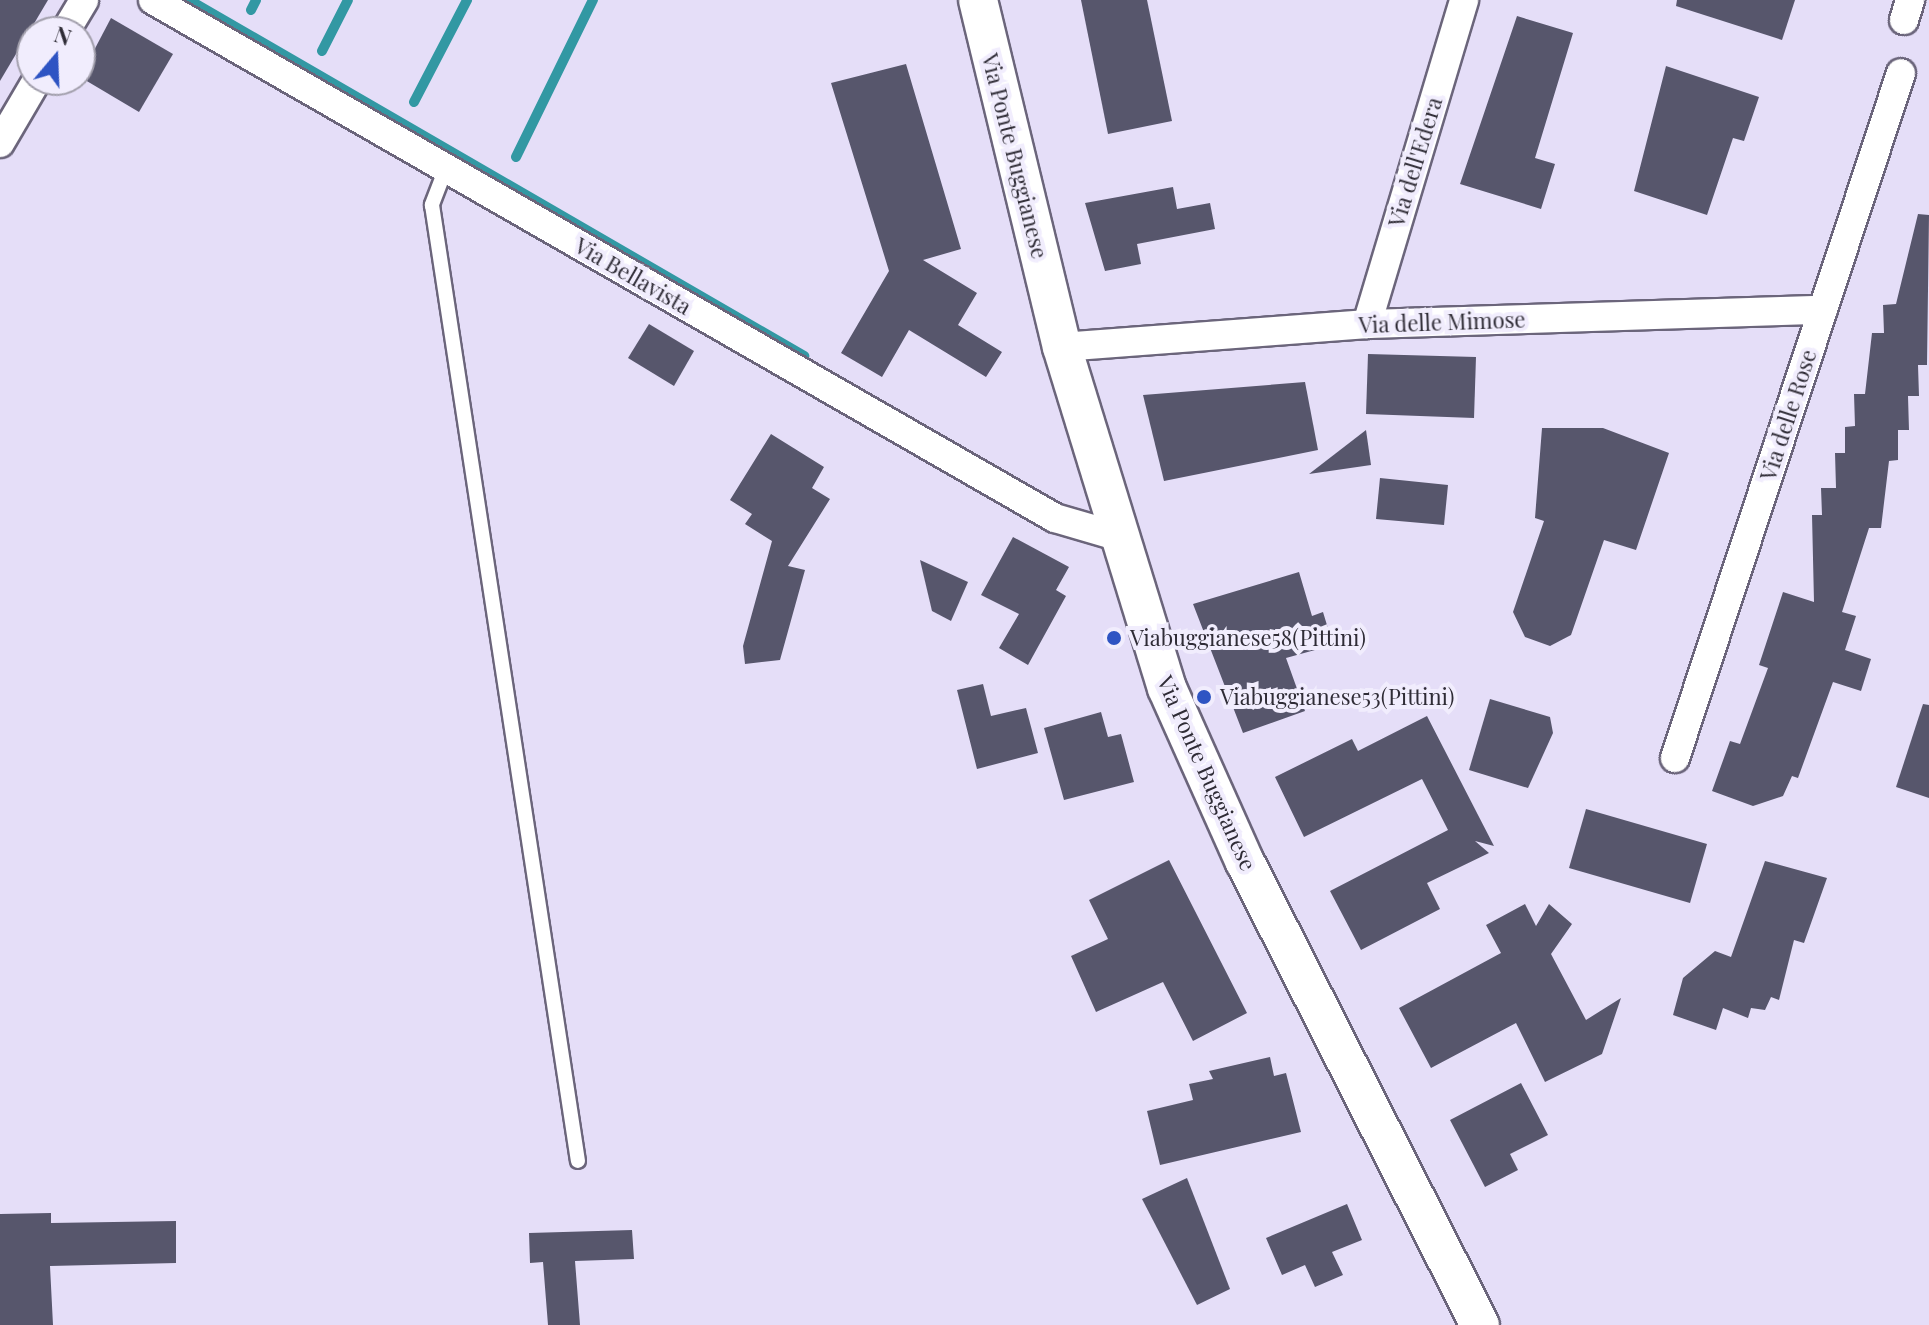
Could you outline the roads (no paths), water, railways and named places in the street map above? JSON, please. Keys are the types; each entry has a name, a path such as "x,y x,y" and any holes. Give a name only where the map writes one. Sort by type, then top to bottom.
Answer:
{"main road":[{"name":"Via Ponte Buggianese","path":"978,0 1062,347 1167,688 1239,848 1480,1325"}],"street":[{"name":"Via Bellavista","path":"153,0 1055,518 1120,537"},
{"name":"Via dell'Edera","path":"1367,324 1464,0"},
{"name":"Via delle Rose","path":"1675,758 1901,73"},
{"path":"0,143 28,96"},
{"name":"Via delle Mimose","path":"1062,347 1367,324 1823,310"}],"lane":[{"path":"446,168 432,205 578,1161"}],"waterway":[{"path":"189,0 804,356"},
{"path":"251,10 256,0"},
{"path":"322,51 348,0"},
{"path":"414,102 467,0"},
{"path":"516,157 593,0"}],"place":[{"name":"Viabuggianese58(Pittini)","path":"1114,638"},
{"name":"Viabuggianese53(Pittini)","path":"1204,697"}]}
